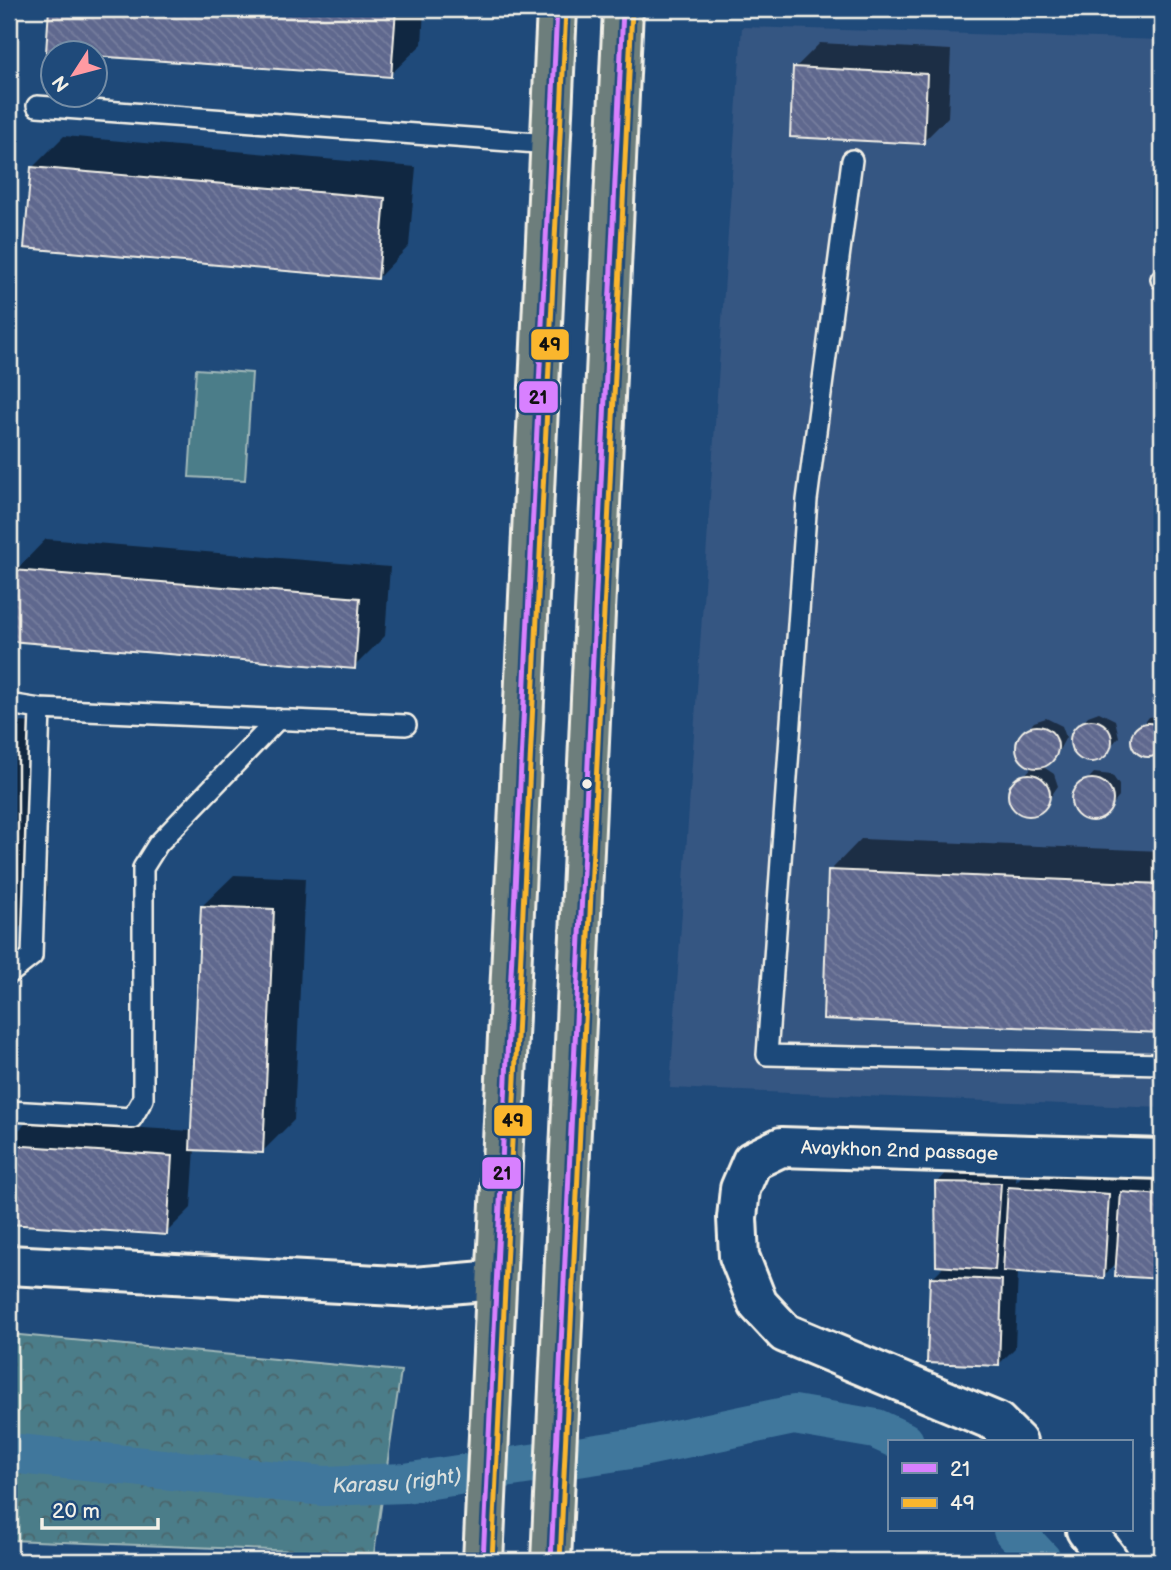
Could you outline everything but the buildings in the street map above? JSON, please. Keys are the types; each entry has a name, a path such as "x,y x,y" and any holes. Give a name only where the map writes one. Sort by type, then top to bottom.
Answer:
{"main road":[{"path":"482,1561 557,9"},
{"path":"551,1561 623,9"}],"street":[{"name":"Avaykhon 2nd passage","path":"1015,1440 997,1422 785,1333 758,1304 739,1256 737,1218 740,1189 752,1161 781,1147 1162,1159"},
{"path":"9,1265 414,1287 496,1280"},
{"path":"1087,1532 1109,1561"}],"lane":[{"path":"37,106 550,144"},
{"path":"852,160 807,500 767,1055 1162,1064"},
{"path":"9,704 40,709 406,725"},
{"path":"9,974 32,956 40,709"},
{"path":"9,1111 132,1118 143,1099 143,867 158,844 278,719"}],"shaded area":[{"path":"742,27 1162,40 1162,1108 670,1088"}],"green space":[{"path":"196,369 252,373 245,480 189,477"},
{"path":"9,1334 401,1371 374,1554 9,1540"}],"waterway":[{"name":"Karasu (right)","path":"9,1453 324,1486 405,1483 637,1448 794,1415 876,1429 900,1440"},
{"name":"Karasu (right)","path":"1015,1532 1042,1561"},
{"path":"841,1559 849,1561"}],"transit line":[{"name":"21","path":"483,1561 557,9"},
{"name":"49","path":"492,1561 566,9"},
{"name":"21","path":"551,1561 623,9"},
{"name":"49","path":"560,1561 632,9"}]}
